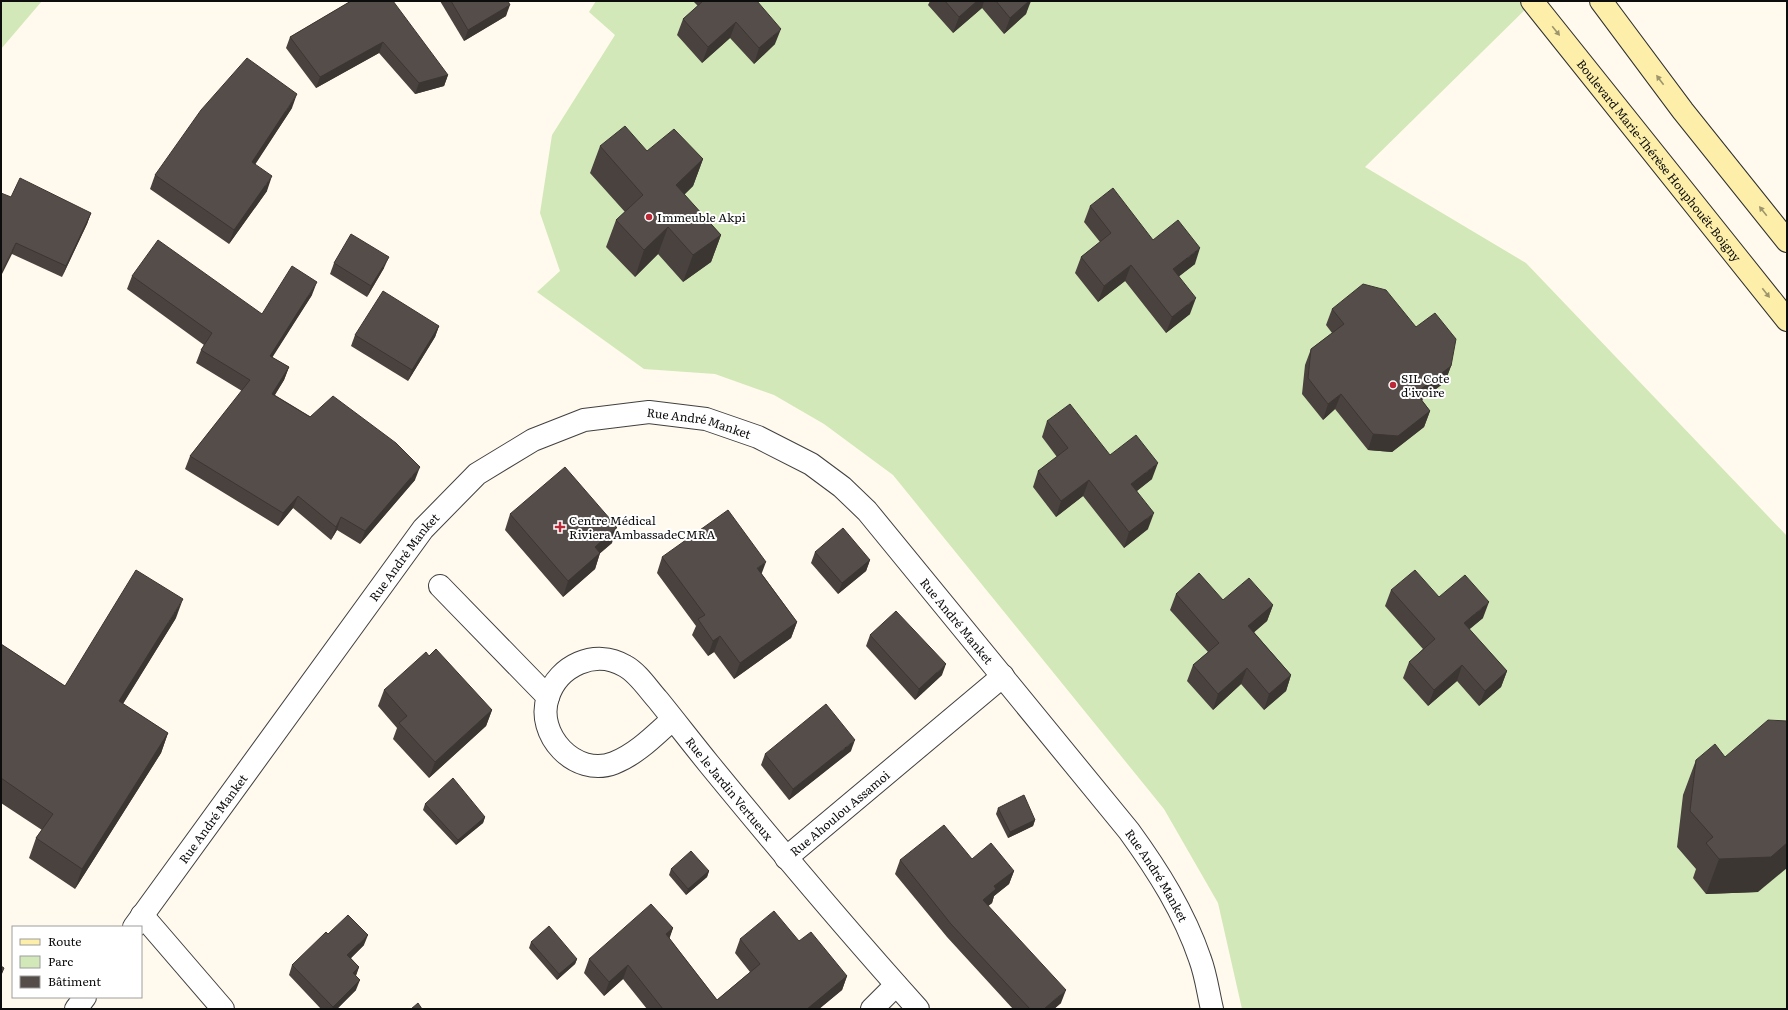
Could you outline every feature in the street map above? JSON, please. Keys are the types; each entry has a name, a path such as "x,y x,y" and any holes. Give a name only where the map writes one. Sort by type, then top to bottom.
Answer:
{"main road":[{"name":"Boulevard Marie-Thérèse Houphouët-Boigny","path":"1532,1 1787,320"},
{"path":"1601,1 1683,111 1787,241"}],"street":[{"name":"Rue André Manket","path":"138,921 423,529 477,474 533,440 584,420 649,412 706,419 758,437 811,464 842,487 867,511 1130,831 1160,874 1188,925 1201,960 1212,1009"},
{"path":"440,586 548,697"},
{"name":"Rue le Jardin Vertueux","path":"673,719 631,755 612,764 592,765 572,758 556,745 547,726 545,705 552,686 565,670 584,660 605,659 625,666 641,680 673,719 786,858"},
{"name":"Rue Ahoulou Assamoi","path":"918,1009 786,858 1003,676"},
{"path":"138,921 223,1009"},
{"path":"872,1009 896,985"},
{"path":"76,1009 84,998"}],"green space":[{"path":"1,1 42,1 1,49"},
{"path":"596,1 1534,1 1365,167 1526,263 1787,536 1787,1009 1242,1009 1218,903 1164,809 893,475 824,424 774,395 715,374 644,369 537,292 560,271 540,213 552,135 615,35 589,12"}],"building":[{"path":"351,1 393,1 448,75 419,83 383,42 320,77 290,37"},
{"path":"451,1 508,1 510,5 468,30"},
{"path":"703,1 757,1 781,29 759,48 736,22 708,47 683,19"},
{"path":"945,1 977,1 959,17"},
{"path":"996,1 1029,1 1010,18"},
{"path":"247,58 297,94 252,162 272,176 234,230 155,175 201,110"},
{"path":"625,126 647,151 674,129 703,159 676,185 721,235 693,255 668,227 644,250 616,220 643,195 600,146"},
{"path":"20,178 91,213 66,266 16,243 1,273 1,193 11,197"},
{"path":"1113,188 1153,240 1178,220 1200,248 1173,269 1196,298 1172,317 1131,265 1104,286 1081,257 1111,233 1090,206"},
{"path":"351,234 389,257 371,286 334,263"},
{"path":"158,240 262,314 292,266 317,282 270,356 289,367 272,394 310,417 333,396 396,443 420,467 365,531 341,517 336,527 298,496 283,513 190,456 250,380 201,350 212,333 132,276"},
{"path":"1363,284 1386,290 1416,327 1435,313 1456,339 1451,366 1416,393 1430,411 1398,436 1373,434 1341,394 1328,404 1308,378 1311,349 1344,324 1332,309"},
{"path":"383,291 439,326 412,370 355,335"},
{"path":"1070,404 1110,455 1136,435 1158,463 1131,484 1154,513 1129,532 1089,480 1061,501 1038,471 1068,448 1047,421"},
{"path":"565,467 617,527 595,547 600,553 568,581 510,514"},
{"path":"728,510 766,562 757,568 797,622 740,663 720,636 713,641 698,619 705,615 662,557"},
{"path":"843,528 870,560 842,583 815,552"},
{"path":"136,570 183,599 119,701 168,733 82,869 36,838 53,814 1,778 1,644 65,686"},
{"path":"1415,570 1439,597 1465,575 1489,602 1464,623 1507,671 1485,691 1462,665 1434,690 1409,662 1435,639 1391,590"},
{"path":"1199,573 1223,600 1249,578 1273,605 1248,626 1291,675 1269,694 1247,668 1218,694 1193,665 1219,643 1176,594"},
{"path":"896,611 946,664 919,689 870,635"},
{"path":"436,649 492,710 435,762 399,723 407,716 384,690 426,652 429,656"},
{"path":"826,704 855,740 793,789 765,754"},
{"path":"1768,720 1787,721 1787,843 1771,857 1719,859 1706,843 1713,837 1690,811 1696,760 1715,744 1725,757"},
{"path":"453,778 485,817 458,840 425,804"},
{"path":"1024,795 1035,820 1010,832 998,808"},
{"path":"944,825 972,859 991,843 1014,871 994,886 996,889 983,900 1066,990 1044,1009 1030,1009 951,924 900,860"},
{"path":"691,851 709,871 688,889 671,869"},
{"path":"651,904 673,928 666,934 717,1000 760,964 740,939 774,911 799,941 811,932 847,976 807,1009 663,1009 628,965 609,982 589,959"},
{"path":"348,915 368,935 347,955 359,967 353,973 360,980 333,1007 292,965 326,932 328,934"},
{"path":"549,926 577,959 559,974 531,942"},
{"path":"1,966 4,968 1,975"},
{"path":"418,1003 422,1009 411,1009"}],"place":[{"name":"Immeuble Akpi","path":"649,217"},
{"name":"SIL Cote d'ivoire","path":"1393,385"},
{"name":"Centre Médical Riviera AmbassadeCMRA","path":"560,527"}]}
